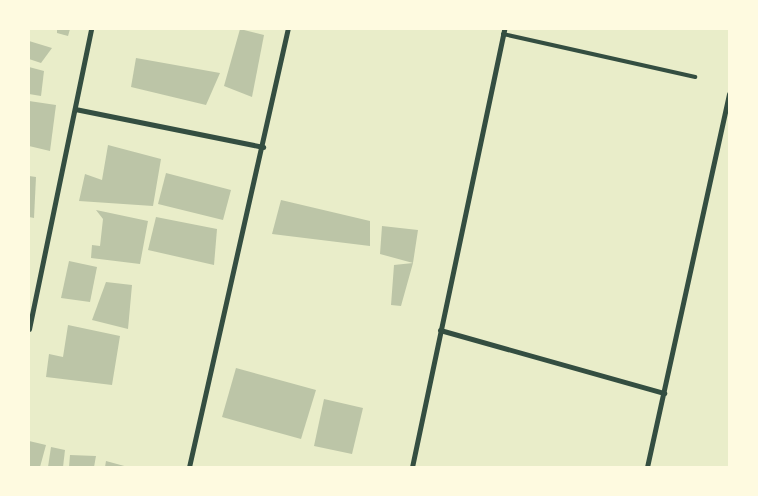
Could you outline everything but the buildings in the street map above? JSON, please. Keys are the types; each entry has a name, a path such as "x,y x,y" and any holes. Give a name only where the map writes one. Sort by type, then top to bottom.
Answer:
{"street":[{"path":"29,330 76,110 91,29"},
{"path":"189,467 263,147 288,29"},
{"path":"412,467 503,31"},
{"path":"647,467 729,94"},
{"path":"76,110 263,147"},
{"path":"440,330 664,393"}],"lane":[{"path":"503,31 695,77"}]}
